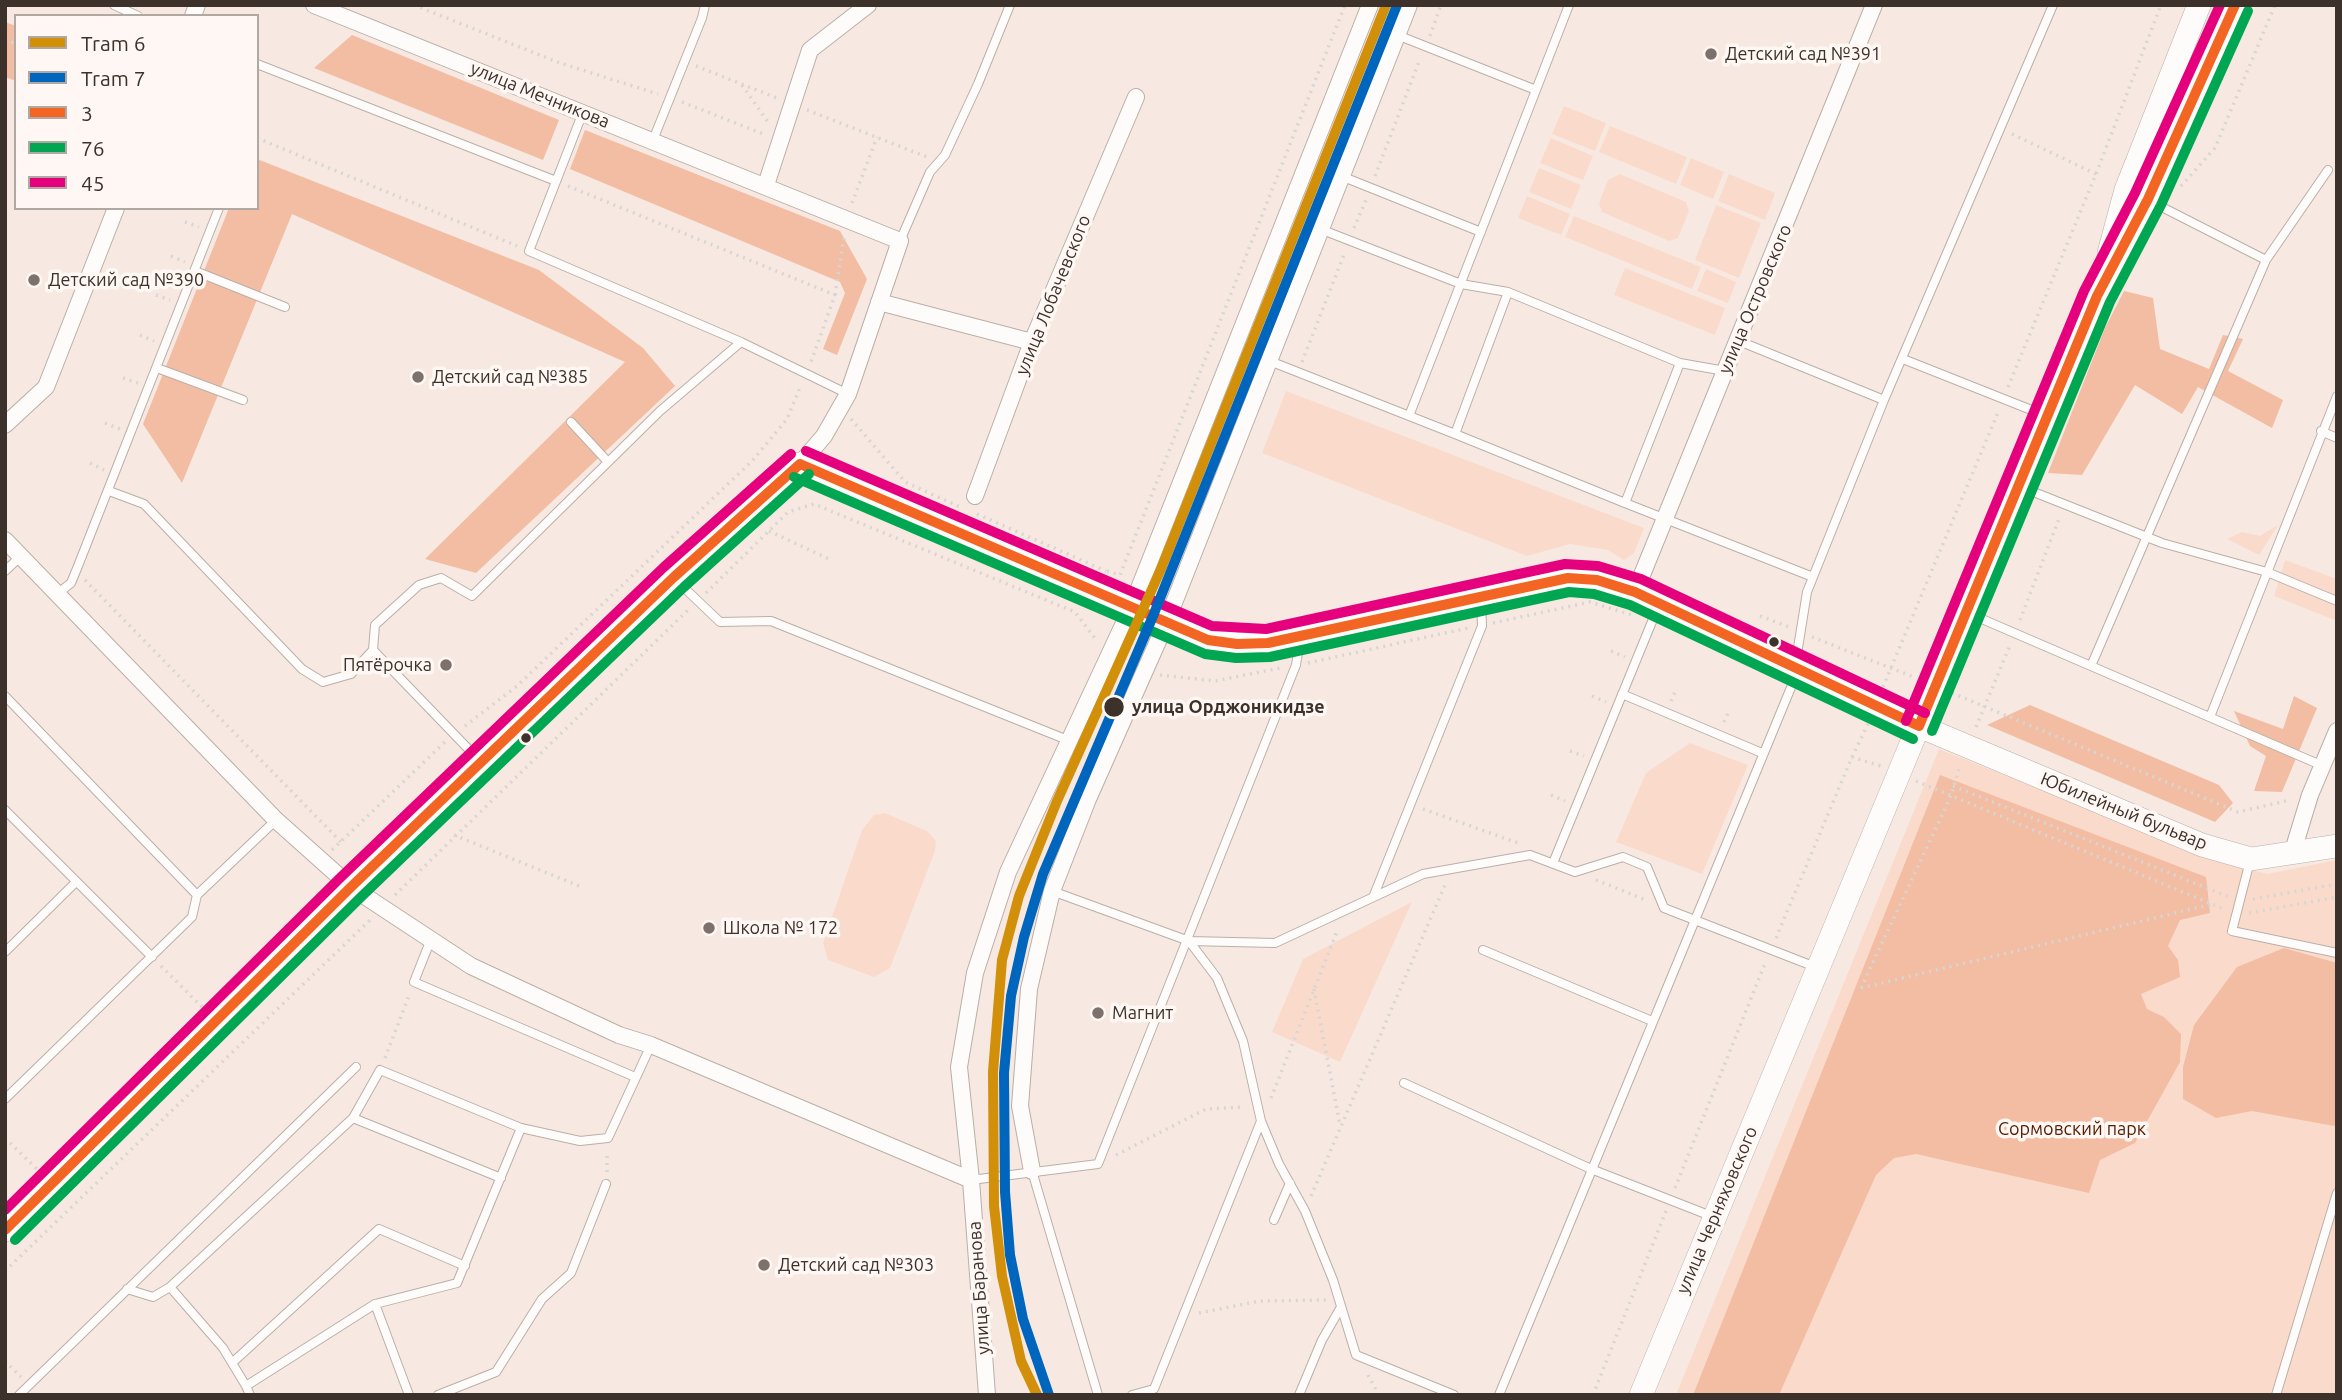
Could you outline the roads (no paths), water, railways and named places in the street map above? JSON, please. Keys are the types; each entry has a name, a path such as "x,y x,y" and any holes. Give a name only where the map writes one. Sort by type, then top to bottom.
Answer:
{"street":[{"name":"улица Мечникова","path":"314,5 847,217 900,241"},
{"path":"766,185 810,50 868,5"},
{"name":"улица Баранова","path":"987,1395 971,1180 959,1067 975,973 1008,872 1132,606 1370,5"},
{"path":"1032,1171 1020,1106 1029,989 1052,891 1143,673 1159,619 1267,360 1409,5"},
{"name":"улица Островского","path":"1634,592 1739,341 1874,5"},
{"path":"2097,296 2126,190 2199,5"},
{"path":"2097,296 2148,199 2235,5"},
{"name":"улица Лобачевского","path":"975,496 1032,342 1136,97"},
{"path":"5,425 46,387 115,210"},
{"path":"5,1230 351,887 483,764 674,578 800,464 824,436 848,394 900,241"},
{"name":"улица Черняховского","path":"1641,1395 2097,296"},
{"path":"879,302 1032,342"},
{"path":"800,464 1208,640 1237,644 1268,643 1569,578 1597,580 1634,592 1656,613 1794,665 1919,726"},
{"path":"5,540 276,820 323,859 351,887 471,966 620,1035 650,1045 971,1180"},
{"name":"Юбилейный бульвар","path":"1919,726 2202,845 2251,859 2292,855 2337,846"},
{"path":"2292,855 2311,795 2337,731"}],"lane":[{"path":"114,5 134,14"},
{"path":"653,140 705,5"},
{"path":"900,241 930,172 939,162 978,84 1010,5"},
{"path":"1409,416 1569,5"},
{"path":"1499,1395 1792,685 1794,665 1803,633 1807,592 1884,400 2053,5"},
{"path":"1397,35 1536,90"},
{"path":"259,65 556,181"},
{"path":"583,112 529,251 741,342 848,394"},
{"path":"2091,666 2266,260 2328,170"},
{"path":"1341,176 1481,232"},
{"path":"2148,199 2266,260"},
{"path":"57,594 71,583 218,210"},
{"path":"1320,229 1461,284 1508,292 1680,363 1725,371"},
{"path":"195,271 285,307"},
{"path":"1455,434 1508,292"},
{"path":"1739,341 1884,400"},
{"path":"109,491 144,504 302,669 323,681 351,674 373,650 375,625 419,585 441,578 472,596 660,411 741,342"},
{"path":"1903,359 2049,417"},
{"path":"1267,360 1813,577"},
{"path":"1625,503 1680,363"},
{"path":"157,368 243,400"},
{"path":"2210,717 2337,396"},
{"path":"571,422 608,463"},
{"path":"2322,431 2337,438"},
{"path":"2019,487 2148,538 2267,572 2337,601"},
{"path":"5,571 21,556"},
{"path":"674,578 720,622 771,621 1070,741"},
{"path":"1374,895 1482,625 1481,598"},
{"path":"1553,863 1656,613"},
{"path":"1966,613 2323,765"},
{"path":"971,1180 1098,1164 1189,941 1296,665 1300,636"},
{"path":"373,650 483,764"},
{"path":"1622,694 1762,754"},
{"path":"5,696 197,895"},
{"path":"7,816 152,957"},
{"path":"5,1098 192,917 197,895 276,820"},
{"path":"1052,891 1189,941 1275,943 1423,874 1531,855 1575,872 1623,857 1647,867 1664,908 1818,968"},
{"path":"2251,859 2232,931 2337,953"},
{"path":"5,953 76,882"},
{"path":"431,939 415,982 635,1077"},
{"path":"1189,941 1217,978 1243,1041 1261,1121 1305,1211 1340,1303 1356,1355 1454,1395"},
{"path":"1483,950 1652,1021"},
{"path":"127,1289 153,1297 170,1286 353,1118 380,1070 521,1128 580,1141 607,1138 650,1045"},
{"path":"19,1395 356,1067"},
{"path":"1404,1083 1591,1169 1714,1217"},
{"path":"353,1118 501,1178"},
{"path":"1132,1395 1154,1389 1261,1121"},
{"path":"170,1286 233,1362 248,1390 375,1304 457,1283 521,1128"},
{"path":"1032,1171 1098,1395"},
{"path":"1274,1220 1290,1183"},
{"path":"438,1395 496,1372 542,1299 571,1273 606,1184"},
{"path":"2276,1395 2337,1193"},
{"path":"233,1362 379,1229 465,1266"},
{"path":"1299,1395 1340,1303"},
{"path":"375,1304 409,1395"}],"tram line":[{"name":"6","path":"1037,1395 1021,1361 1002,1276 994,1206 993,1072 1002,960 1019,896 1057,801 1161,569 1386,5"},
{"name":"7","path":"1049,1395 1023,1319 1010,1255 1005,1192 1004,1073 1011,996 1024,937 1043,874 1153,616 1397,5"}],"place":[{"name":"Детский сад №391","path":"1711,54"},
{"name":"Детский сад №390","path":"34,280"},
{"name":"Детский сад №385","path":"418,377"},
{"name":"Пятёрочка","path":"446,665"},
{"name":"улица Орджоникидзе","path":"1114,707"},
{"name":"Школа № 172","path":"709,928"},
{"name":"Магнит","path":"1098,1013"},
{"name":"Детский сад №303","path":"764,1265"}],"park label":[{"name":"Сормовский парк","path":"2072,1129"}]}
